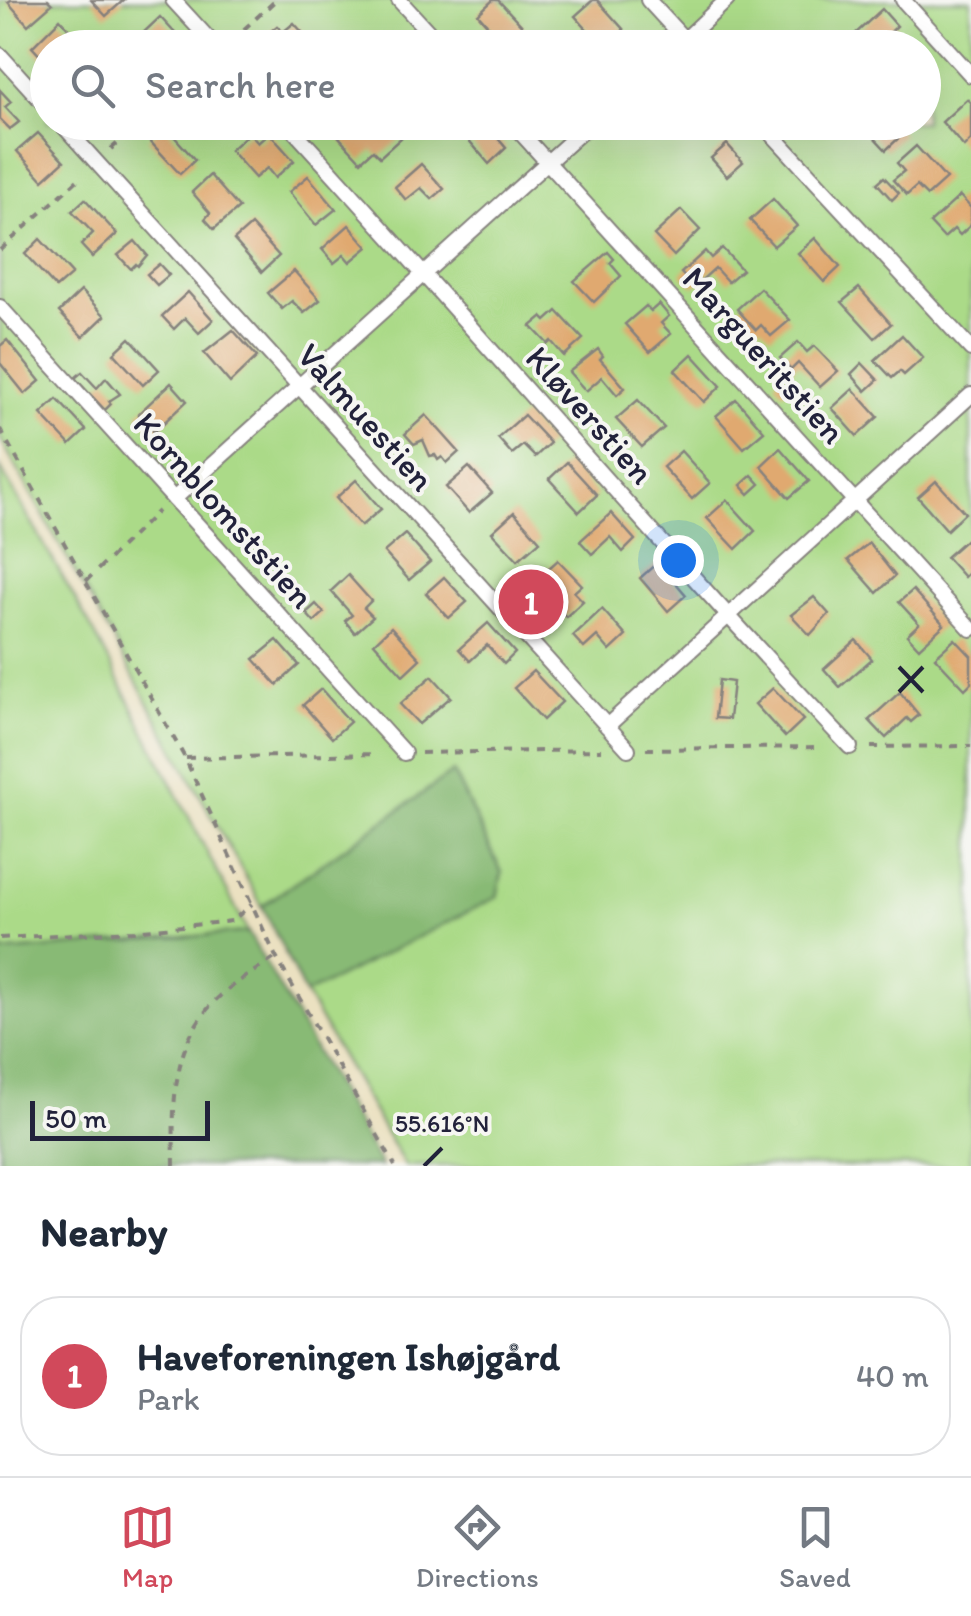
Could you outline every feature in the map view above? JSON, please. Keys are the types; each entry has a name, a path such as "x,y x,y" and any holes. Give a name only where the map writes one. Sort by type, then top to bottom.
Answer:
{"lane":[{"path":"173,0 202,30"},
{"path":"400,0 427,30"},
{"path":"648,0 672,30"},
{"path":"698,30 727,0"},
{"path":"903,0 930,30"},
{"path":"941,42 971,75"},
{"path":"0,55 30,88"},
{"name":"Valmuestien","path":"76,140 628,749"},
{"name":"Kløverstien","path":"302,140 850,747"},
{"name":"Margueritstien","path":"527,140 971,628"},
{"path":"174,499 573,140"},
{"path":"778,140 971,349"},
{"name":"Kornblomststien","path":"0,307 404,753"},
{"path":"606,726 971,395"}],"path":[{"path":"241,30 276,0"},
{"path":"0,250 121,140"},
{"path":"0,429 185,758 276,957 395,1166"},
{"path":"86,582 174,499"},
{"path":"185,758 971,746"},
{"path":"0,938 232,921 252,904"},
{"path":"174,1166 173,1090 186,1044 212,1003 276,957"}],"green space":[{"path":"0,0 971,0 971,1166 405,1166 305,994 497,897 502,873 453,772 262,906 0,438"},
{"path":"0,467 95,634 248,932 0,952"},
{"path":"453,772 502,873 497,897 305,994 262,906"},
{"path":"248,932 381,1166 0,1166 0,952"}],"building":[{"path":"48,0 52,4 28,25 8,2"},
{"path":"91,0 124,0 106,16"},
{"path":"498,0 525,29 492,30 478,14"},
{"path":"597,0 624,30 588,30 575,16"},
{"path":"882,9 897,26 893,30 859,30"},
{"path":"160,17 172,30 146,30"},
{"path":"60,19 70,30 49,30"},
{"path":"0,90 11,102 5,107 19,122 10,129 0,119"},
{"path":"967,99 971,103 971,140 964,147 942,122"},
{"path":"30,140 44,140 64,161 43,180 17,151"},
{"path":"149,140 177,140 195,160 180,174"},
{"path":"241,140 275,140 294,161 275,178 267,168 255,178 230,150"},
{"path":"342,140 399,140 380,157 373,150 361,161"},
{"path":"469,140 499,140 506,148 489,164"},
{"path":"877,140 897,140 886,150"},
{"path":"727,144 743,162 727,176 711,158"},
{"path":"916,146 946,179 927,196 917,186 907,195 893,180 904,171 897,163"},
{"path":"421,164 444,189 432,199 421,188 406,200 395,187"},
{"path":"210,175 239,208 214,229 205,219 210,213 192,192"},
{"path":"308,176 336,209 316,225 289,192"},
{"path":"884,177 899,193 892,200 877,183"},
{"path":"960,196 971,208 971,225 960,235 954,229 944,238 930,223"},
{"path":"85,199 117,234 92,257 81,245 93,233 72,211"},
{"path":"773,199 797,226 774,246 750,220"},
{"path":"681,210 700,230 674,256 654,235"},
{"path":"251,225 279,256 262,272 234,240"},
{"path":"349,225 368,247 350,262 344,255 334,263 322,249"},
{"path":"815,238 840,267 824,282 798,253"},
{"path":"40,239 72,274 56,288 25,254"},
{"path":"135,241 147,255 131,269 118,255"},
{"path":"722,248 742,270 728,282 715,268 694,287 681,273 705,251 711,258"},
{"path":"608,252 614,259 610,263 621,276 594,302 574,281"},
{"path":"159,264 169,275 157,285 147,274"},
{"path":"294,271 320,300 304,313 292,301 282,309 268,293"},
{"path":"760,288 790,320 771,336 761,325 756,330 737,309"},
{"path":"859,288 891,324 875,338 842,302"},
{"path":"81,291 105,316 83,337 59,312"},
{"path":"188,292 213,320 199,333 185,318 174,329 162,316"},
{"path":"659,304 669,316 661,323 671,334 650,352 625,324 646,306 651,311"},
{"path":"557,311 583,339 564,356 531,326 542,317 546,321"},
{"path":"233,330 257,357 230,383 204,353"},
{"path":"902,335 923,358 904,375 900,371 892,378 875,360"},
{"path":"130,338 159,370 143,385 114,353"},
{"path":"7,340 40,381 25,394 0,363 0,346"},
{"path":"798,342 807,352 814,346 838,371 820,387 798,363 791,370 780,358"},
{"path":"598,349 603,356 600,359 625,388 617,395 602,377 586,391 569,372"},
{"path":"692,354 721,386 704,402 675,370"},
{"path":"862,363 878,380 866,391 851,374"},
{"path":"82,372 97,388 106,378 120,394 109,401 111,404 105,410 75,378"},
{"path":"783,374 792,384 783,392 774,382"},
{"path":"171,383 187,401 154,432 138,414"},
{"path":"853,389 878,417 857,436 832,408"},
{"path":"57,399 86,430 70,445 41,414"},
{"path":"736,399 764,431 744,448 716,416"},
{"path":"638,400 664,428 642,447 616,419"},
{"path":"426,415 459,452 447,463 442,457 438,460 435,455 430,456 423,440 414,444 405,434"},
{"path":"524,415 550,443 535,457 523,445 512,454 498,438"},
{"path":"780,448 809,481 789,498 761,466"},
{"path":"681,451 710,483 692,499 663,467"},
{"path":"567,462 597,495 579,512 549,479"},
{"path":"469,467 492,493 469,513 446,487"},
{"path":"752,475 760,484 749,494 741,485"},
{"path":"356,480 381,509 361,526 336,498"},
{"path":"936,481 965,513 947,530 918,497"},
{"path":"727,500 755,531 736,549 707,518"},
{"path":"514,512 540,541 518,560 492,532"},
{"path":"611,513 635,540 623,552 610,537 592,554 580,541"},
{"path":"405,534 430,562 409,580 384,552"},
{"path":"971,535 971,570 964,577 946,557"},
{"path":"869,543 895,576 877,593 848,560"},
{"path":"558,560 582,585 574,592 583,601 566,617 555,606 562,599 540,576"},
{"path":"658,562 686,595 668,611 640,578"},
{"path":"348,575 371,601 364,608 373,617 355,633 345,621 352,615 331,591"},
{"path":"444,577 467,602 449,618 426,593"},
{"path":"527,589 534,597 523,607 516,599"},
{"path":"913,590 944,625 919,648 907,635 919,624 899,602"},
{"path":"814,597 829,614 810,635 791,615"},
{"path":"316,604 324,613 314,622 306,613"},
{"path":"602,609 626,636 610,651 597,636 584,648 573,636"},
{"path":"488,623 515,653 504,664 487,645 470,661 459,649"},
{"path":"391,627 420,659 403,675 374,643"},
{"path":"955,639 971,656 971,683 965,689 935,657"},
{"path":"277,640 299,665 277,685 254,659"},
{"path":"856,640 872,659 840,687 824,669"},
{"path":"533,671 562,702 543,720 514,688"},
{"path":"432,676 451,697 419,724 400,704"},
{"path":"719,680 733,682 729,719 715,718"},
{"path":"773,688 803,720 785,737 755,704"},
{"path":"321,689 350,722 332,738 303,705"},
{"path":"900,692 919,715 911,722 907,718 886,738 869,720"}],"place":[{"name":"Haveforeningen Ishøjgård","path":"531,602"}]}
